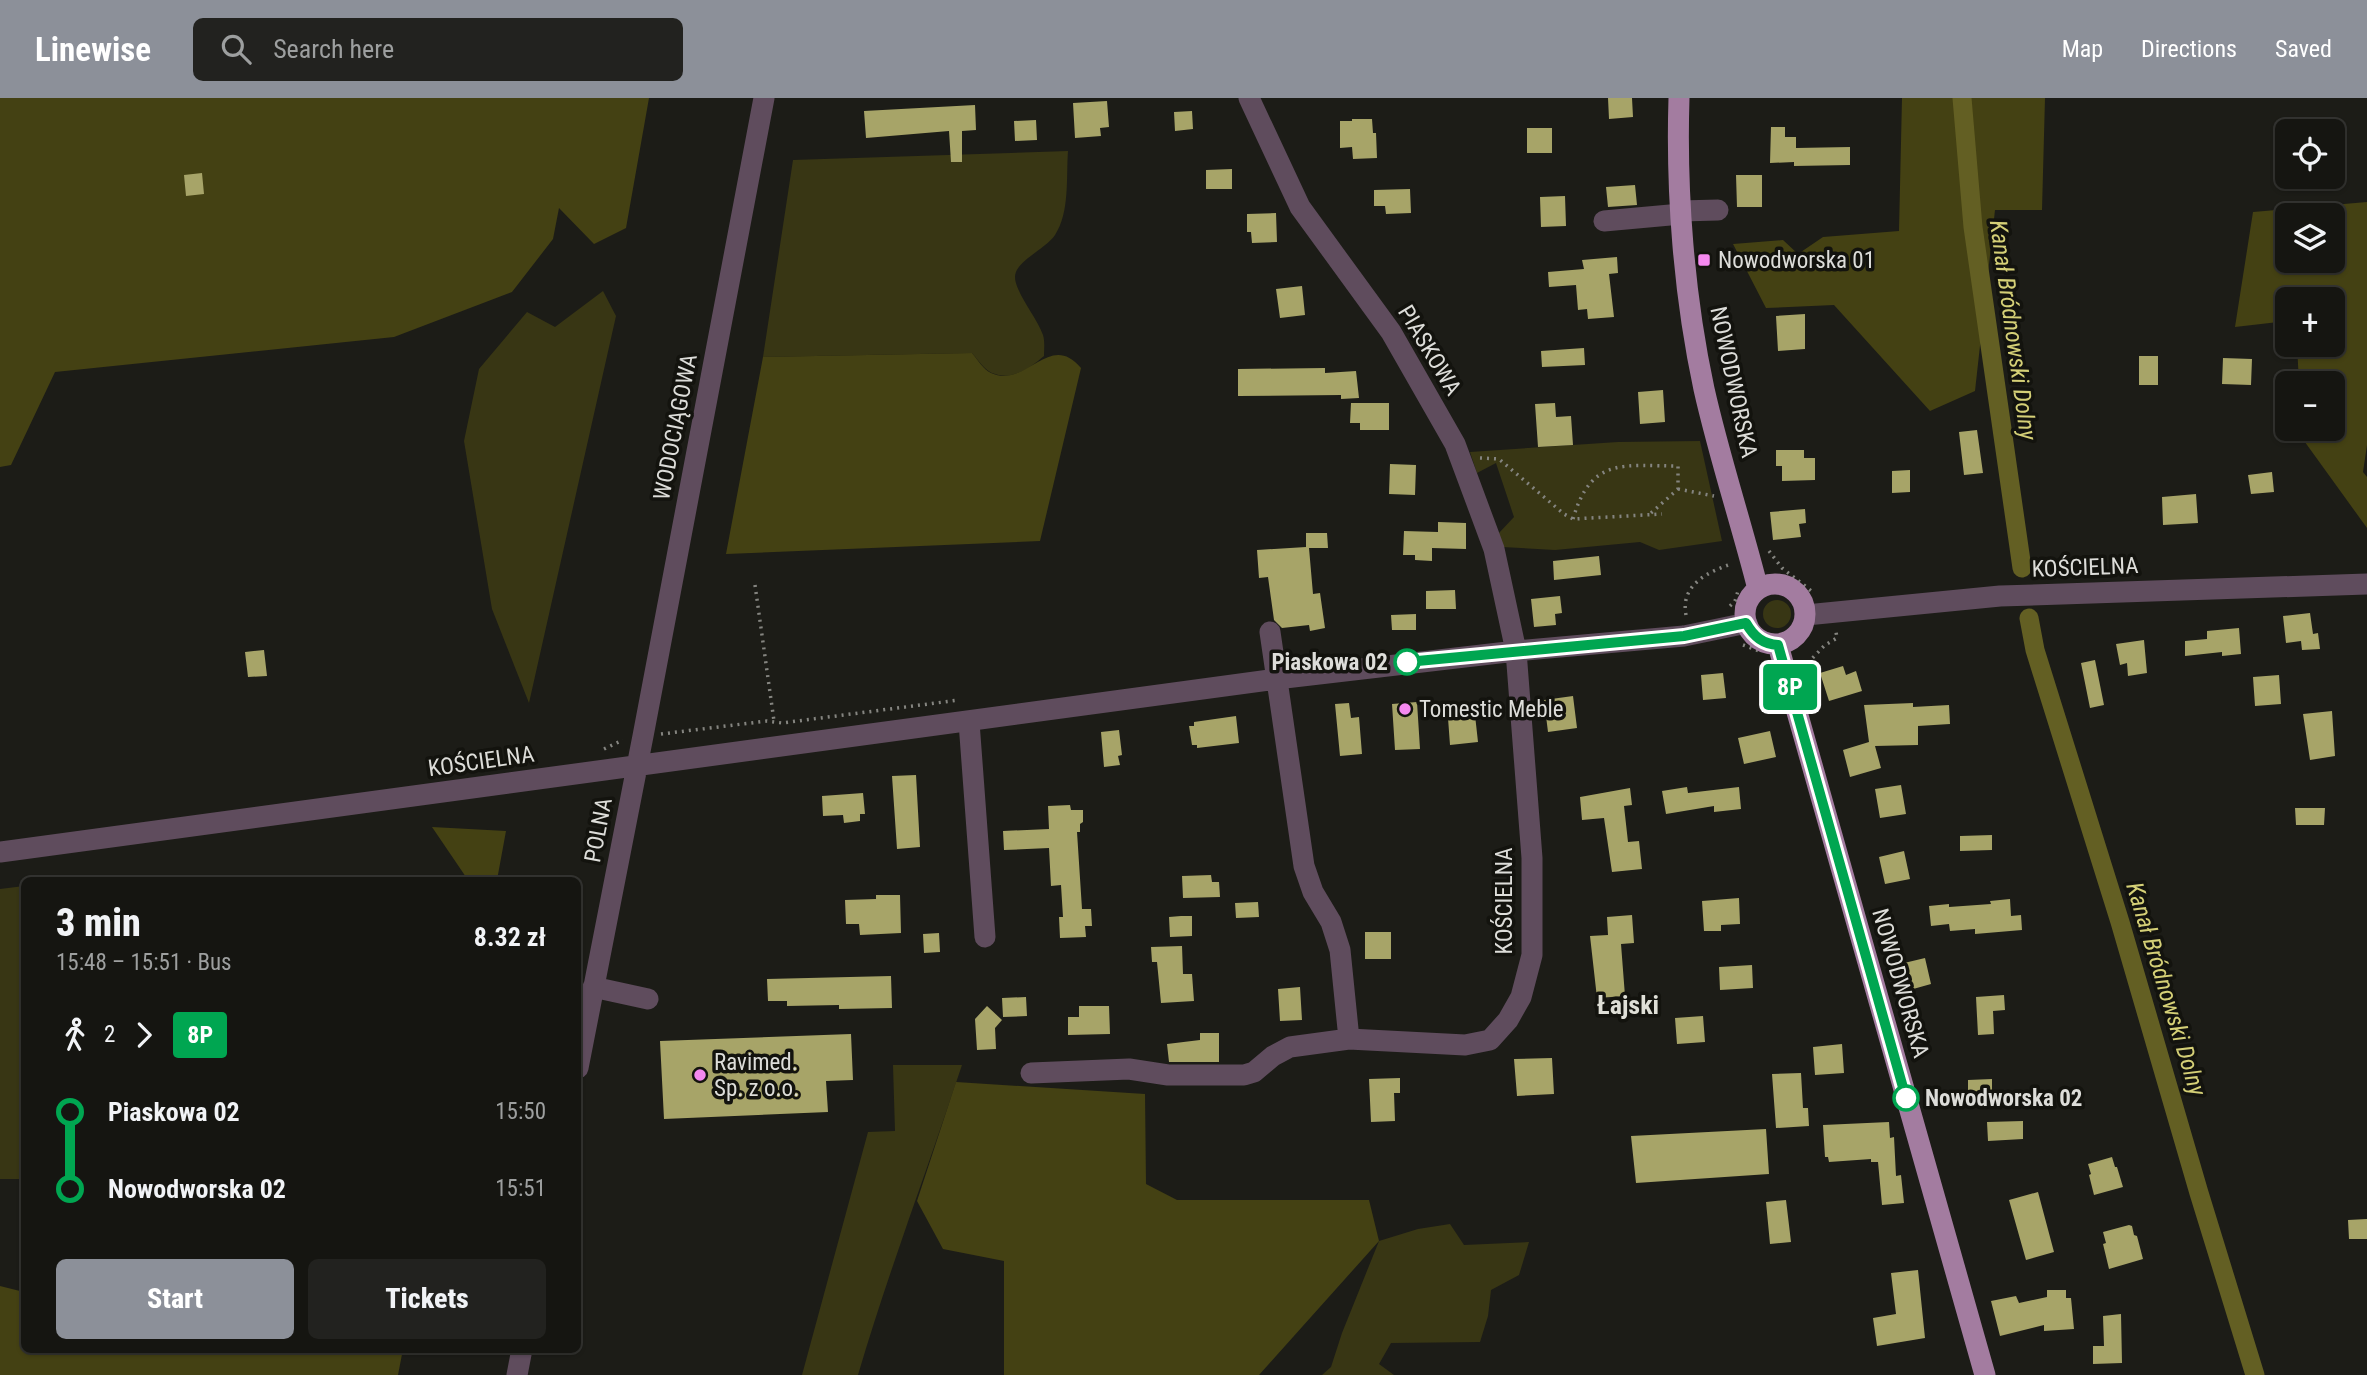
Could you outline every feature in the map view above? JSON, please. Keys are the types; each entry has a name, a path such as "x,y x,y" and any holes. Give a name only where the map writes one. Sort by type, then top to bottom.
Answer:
{"main road":[{"name":"NOWODWORSKA","path":"1679,98 1677,145 1685,268 1704,388 1758,589"},
{"path":"1769,584 1781,584 1794,589 1804,602 1806,615 1798,635 1778,645 1760,640 1751,632 1746,623 1746,605 1758,589 1769,584"},
{"name":"NOWODWORSKA","path":"1778,645 1985,1375"}],"street":[{"name":"WODOCIĄGOWA","path":"637,766 764,98"},
{"name":"PIASKOWA","path":"1249,98 1300,207 1391,332 1455,444 1494,549 1516,651"},
{"path":"1604,220 1718,210"},
{"name":"KOŚCIELNA","path":"1806,615 2000,596 2367,584"},
{"name":"KOŚCIELNA","path":"0,852 1276,679 1516,651 1684,636 1746,623"},
{"path":"1270,632 1304,866 1313,892 1331,922 1340,950 1349,1040"},
{"name":"KOŚCIELNA","path":"1031,1073 1129,1069 1168,1075 1244,1075 1254,1072 1273,1056 1290,1047 1349,1040 1465,1045 1490,1041 1508,1020 1521,997 1532,955 1532,858 1516,651"},
{"path":"970,722 985,937"},
{"name":"POLNA","path":"581,1052 637,766"},
{"path":"593,987 648,999"},
{"path":"517,1375 521,1353"}],"path":[{"path":"1461,460 1472,457 1499,459 1573,519 1662,514"},
{"path":"1573,519 1580,500 1601,472 1616,466 1678,466 1678,489 1650,513"},
{"path":"1678,489 1719,497"},
{"path":"755,586 778,747"}],"shaded area":[{"path":"0,98 649,98 626,228 594,244 559,208 553,239 512,292 394,337 55,372 11,465 0,467"},
{"path":"1902,98 2045,98 2042,210 1995,210 1975,391 1930,411 1834,305 1766,308 1733,244 1783,240 1798,254 1823,237 1899,231"},
{"path":"1068,151 1065,205 1060,226 1051,240 1025,260 1016,271 1015,277 1044,337 1044,356 1033,365 1014,374 999,375 989,372 972,353 763,357 793,160"},
{"path":"2367,202 2367,445 2363,472 2367,477 2367,528 2304,441 2345,441 2345,371 2298,371 2298,357 2345,357 2345,287 2275,287 2275,322 2235,327 2253,212 2275,210 2275,273 2345,273 2345,204"},
{"path":"603,291 616,316 529,703 492,609 464,441 479,369 527,312 555,327"},
{"path":"972,353 988,372 1004,376 1016,374 1048,357 1058,355 1069,358 1081,368 1040,541 726,554 763,357"},
{"path":"1700,441 1722,541 1659,550 1640,542 1555,550 1502,547 1498,534 1514,517 1496,463 1477,473 1470,452 1618,442"},
{"path":"1777,600 1787,604 1791,614 1787,624 1777,628 1767,624 1763,614 1767,604"},
{"path":"432,827 506,831 498,877 466,877"},
{"path":"21,886 21,1179 0,1179 0,889"},
{"path":"893,1065 962,1065 858,1375 802,1375 868,1132 895,1131"},
{"path":"956,1082 1145,1094 1146,1184 1177,1200 1369,1200 1379,1241 1259,1375 1004,1375 1004,1261 943,1249 917,1201"},
{"path":"1450,1224 1464,1245 1529,1242 1519,1275 1491,1290 1488,1316 1480,1342 1391,1343 1379,1364 1394,1375 1322,1375 1331,1367 1379,1241 1418,1229"},
{"path":"0,1286 21,1291 21,1353 402,1353 398,1375 0,1375"}],"building":[{"path":"1608,98 1632,98 1633,117 1609,119"},
{"path":"1107,101 1109,127 1100,128 1101,136 1075,138 1073,103"},
{"path":"975,105 976,130 962,131 962,162 951,162 949,131 866,138 864,111"},
{"path":"1192,111 1193,129 1175,131 1174,112"},
{"path":"1372,119 1373,133 1376,133 1377,158 1353,159 1352,147 1340,148 1340,121"},
{"path":"1036,120 1037,140 1015,141 1014,121"},
{"path":"1771,127 1785,127 1785,137 1796,137 1796,148 1850,147 1850,165 1794,166 1794,162 1770,163"},
{"path":"1527,128 1552,128 1552,153 1527,153"},
{"path":"1232,169 1232,189 1206,189 1206,170"},
{"path":"202,173 204,194 186,196 184,175"},
{"path":"1736,175 1762,175 1762,207 1737,207"},
{"path":"1635,185 1637,205 1608,207 1606,187"},
{"path":"1410,189 1411,213 1386,214 1385,206 1374,206 1374,190"},
{"path":"1565,196 1566,226 1541,227 1540,197"},
{"path":"1276,213 1277,242 1252,243 1251,232 1247,232 1247,214"},
{"path":"1617,257 1618,273 1609,274 1614,317 1588,319 1587,309 1578,310 1576,285 1549,287 1548,272 1584,269 1582,260"},
{"path":"1302,286 1305,315 1280,318 1276,289"},
{"path":"1805,314 1805,349 1778,351 1776,316"},
{"path":"1584,348 1585,365 1542,367 1541,351"},
{"path":"2139,356 2158,356 2158,385 2139,385"},
{"path":"2223,358 2252,359 2251,385 2222,384"},
{"path":"1325,368 1325,373 1356,371 1359,398 1341,399 1341,395 1238,396 1238,369"},
{"path":"1663,390 1665,422 1640,424 1638,392"},
{"path":"1351,403 1389,403 1389,430 1360,430 1360,423 1350,423"},
{"path":"1555,403 1556,417 1571,416 1573,445 1538,447 1535,404"},
{"path":"1977,430 1983,473 1964,475 1959,432"},
{"path":"1776,450 1804,450 1804,458 1815,458 1815,480 1782,481 1782,466 1776,466"},
{"path":"1390,464 1416,465 1415,495 1389,494"},
{"path":"1910,470 1910,492 1892,493 1892,471"},
{"path":"2272,472 2274,492 2251,494 2248,475"},
{"path":"2196,494 2198,523 2163,525 2162,497"},
{"path":"1805,509 1806,523 1799,524 1801,537 1773,540 1770,512"},
{"path":"1438,522 1466,523 1466,549 1432,548 1432,561 1415,560 1415,555 1403,555 1404,531 1438,532"},
{"path":"1306,533 1327,533 1328,548 1309,548 1313,594 1320,593 1325,628 1310,631 1309,625 1282,628 1274,620 1268,577 1259,578 1257,550 1306,547"},
{"path":"1599,556 1601,575 1554,580 1553,561"},
{"path":"1455,590 1456,609 1426,609 1426,591"},
{"path":"1560,596 1562,613 1555,614 1556,625 1534,627 1531,599"},
{"path":"2310,613 2313,634 2318,633 2320,649 2302,650 2301,641 2286,643 2283,616"},
{"path":"1416,614 1416,630 1392,630 1391,615"},
{"path":"2239,628 2241,654 2222,656 2222,652 2185,656 2185,641 2207,639 2207,631"},
{"path":"2144,640 2147,673 2128,676 2127,663 2120,665 2116,644"},
{"path":"264,650 267,676 248,677 245,652"},
{"path":"2095,660 2104,705 2090,708 2081,663"},
{"path":"1843,666 1846,675 1856,671 1862,691 1829,701 1820,673"},
{"path":"1723,673 1726,698 1703,700 1701,675"},
{"path":"2279,675 2281,704 2255,706 2253,677"},
{"path":"1573,696 1577,728 1548,732 1544,700"},
{"path":"1417,702 1420,749 1395,750 1392,704"},
{"path":"1349,703 1351,718 1359,717 1362,754 1340,756 1335,704"},
{"path":"1913,703 1913,707 1949,705 1950,724 1918,726 1918,745 1875,746 1881,768 1850,777 1843,750 1869,742 1864,705"},
{"path":"2332,711 2335,756 2310,760 2303,714"},
{"path":"1475,715 1478,742 1450,745 1448,718"},
{"path":"1236,716 1239,743 1197,748 1197,745 1192,745 1189,726 1194,726 1194,722"},
{"path":"1119,730 1122,755 1118,756 1120,765 1104,767 1101,732"},
{"path":"1770,731 1776,757 1744,764 1738,738"},
{"path":"916,775 920,847 897,849 892,776"},
{"path":"1901,785 1906,814 1880,818 1875,789"},
{"path":"1687,787 1688,793 1739,787 1741,809 1714,812 1714,806 1666,814 1662,791"},
{"path":"1630,788 1632,805 1624,806 1628,842 1639,841 1642,869 1612,872 1604,818 1582,820 1580,797"},
{"path":"863,793 865,814 860,814 860,821 844,823 843,815 823,816 822,796"},
{"path":"1070,805 1071,810 1083,810 1083,822 1080,824 1080,832 1077,832 1082,909 1091,909 1092,926 1085,926 1086,937 1060,938 1059,917 1063,917 1061,885 1051,886 1049,848 1004,850 1003,831 1049,829 1048,806"},
{"path":"2295,808 2325,808 2324,825 2296,825"},
{"path":"1992,835 1992,850 1960,851 1960,836"},
{"path":"1904,851 1910,879 1885,884 1879,857"},
{"path":"1211,875 1212,882 1219,882 1220,897 1183,898 1182,876"},
{"path":"876,895 900,895 901,933 860,935 859,924 846,924 845,900 876,899"},
{"path":"1739,898 1740,924 1721,925 1721,931 1704,931 1702,901"},
{"path":"2010,899 2011,916 2021,915 2022,930 1975,934 1975,929 1950,931 1949,924 1931,926 1929,906 1991,904 1990,901"},
{"path":"1258,902 1259,917 1236,918 1235,903"},
{"path":"1632,915 1634,943 1621,944 1625,996 1597,998 1590,936 1608,935 1607,917"},
{"path":"1192,916 1192,936 1170,937 1169,917"},
{"path":"1365,932 1391,932 1391,959 1365,959"},
{"path":"939,933 940,952 924,953 923,934"},
{"path":"1182,946 1183,974 1192,974 1194,1001 1161,1003 1157,962 1152,962 1151,947"},
{"path":"1925,958 1931,984 1906,991 1900,964"},
{"path":"1752,965 1753,988 1720,990 1719,967"},
{"path":"891,976 892,1008 839,1009 839,1005 787,1006 787,1001 768,1001 767,979"},
{"path":"1300,987 1302,1020 1280,1021 1278,989"},
{"path":"2004,995 2005,1010 1993,1011 1994,1034 1978,1035 1976,997"},
{"path":"1026,997 1027,1016 1003,1017 1002,998"},
{"path":"987,1006 1002,1020 995,1028 996,1049 977,1050 975,1019"},
{"path":"1079,1006 1109,1006 1110,1034 1068,1035 1068,1017 1079,1017"},
{"path":"1703,1016 1705,1042 1677,1044 1675,1018"},
{"path":"1200,1033 1219,1033 1219,1062 1169,1062 1167,1044 1200,1040"},
{"name":"Ravimed. Sp. z o.o.","path":"851,1034 853,1080 826,1081 828,1112 664,1119 660,1041"},
{"path":"1842,1044 1844,1073 1815,1075 1813,1047"},
{"path":"1552,1058 1554,1094 1517,1096 1514,1059"},
{"path":"1801,1073 1803,1108 1808,1108 1809,1126 1776,1128 1772,1074"},
{"path":"1400,1078 1400,1093 1394,1093 1395,1121 1371,1122 1369,1079"},
{"path":"1992,1079 1992,1106 1968,1107 1968,1080"},
{"path":"2023,1121 2023,1139 1988,1141 1987,1122"},
{"path":"1889,1122 1890,1138 1894,1137 1896,1176 1901,1175 1904,1203 1882,1205 1878,1162 1871,1162 1871,1159 1829,1162 1828,1157 1825,1157 1823,1125"},
{"path":"1766,1129 1769,1174 1636,1183 1631,1136"},
{"path":"2112,1157 2123,1187 2094,1195 2088,1164"},
{"path":"2038,1192 2054,1252 2026,1260 2009,1200"},
{"path":"1786,1200 1791,1242 1770,1244 1766,1202"},
{"path":"2367,1219 2367,1239 2349,1239 2348,1220"},
{"path":"2129,1225 2137,1236 2143,1259 2109,1269 2103,1232"},
{"path":"1918,1270 1925,1338 1877,1346 1873,1318 1896,1314 1891,1273"},
{"path":"2047,1290 2066,1290 2066,1298 2071,1298 2074,1329 2044,1331 2044,1325 2000,1336 1991,1301 2016,1296 2019,1303 2047,1297"},
{"path":"2121,1314 2122,1363 2093,1364 2093,1346 2104,1346 2103,1316"}],"waterway":[{"name":"Kanał Bródnowski Dolny","path":"1962,98 1973,227 2022,568"},
{"name":"Kanał Bródnowski Dolny","path":"2029,618 2035,650 2120,922 2255,1375"}],"bus line":[{"name":"8P","path":"1407,662 1684,636 1746,623 1760,640 1778,645 1906,1098"}],"place":[{"name":"Nowodworska 01","path":"1704,260"},
{"name":"Piaskowa 02","path":"1407,662"},
{"name":"Tomestic Meble","path":"1405,709"},
{"name":"Ravimed. Sp. z o.o.","path":"700,1075"},
{"name":"Nowodworska 02","path":"1906,1098"}],"district":[{"name":"Łajski","path":"1628,1005"}]}
